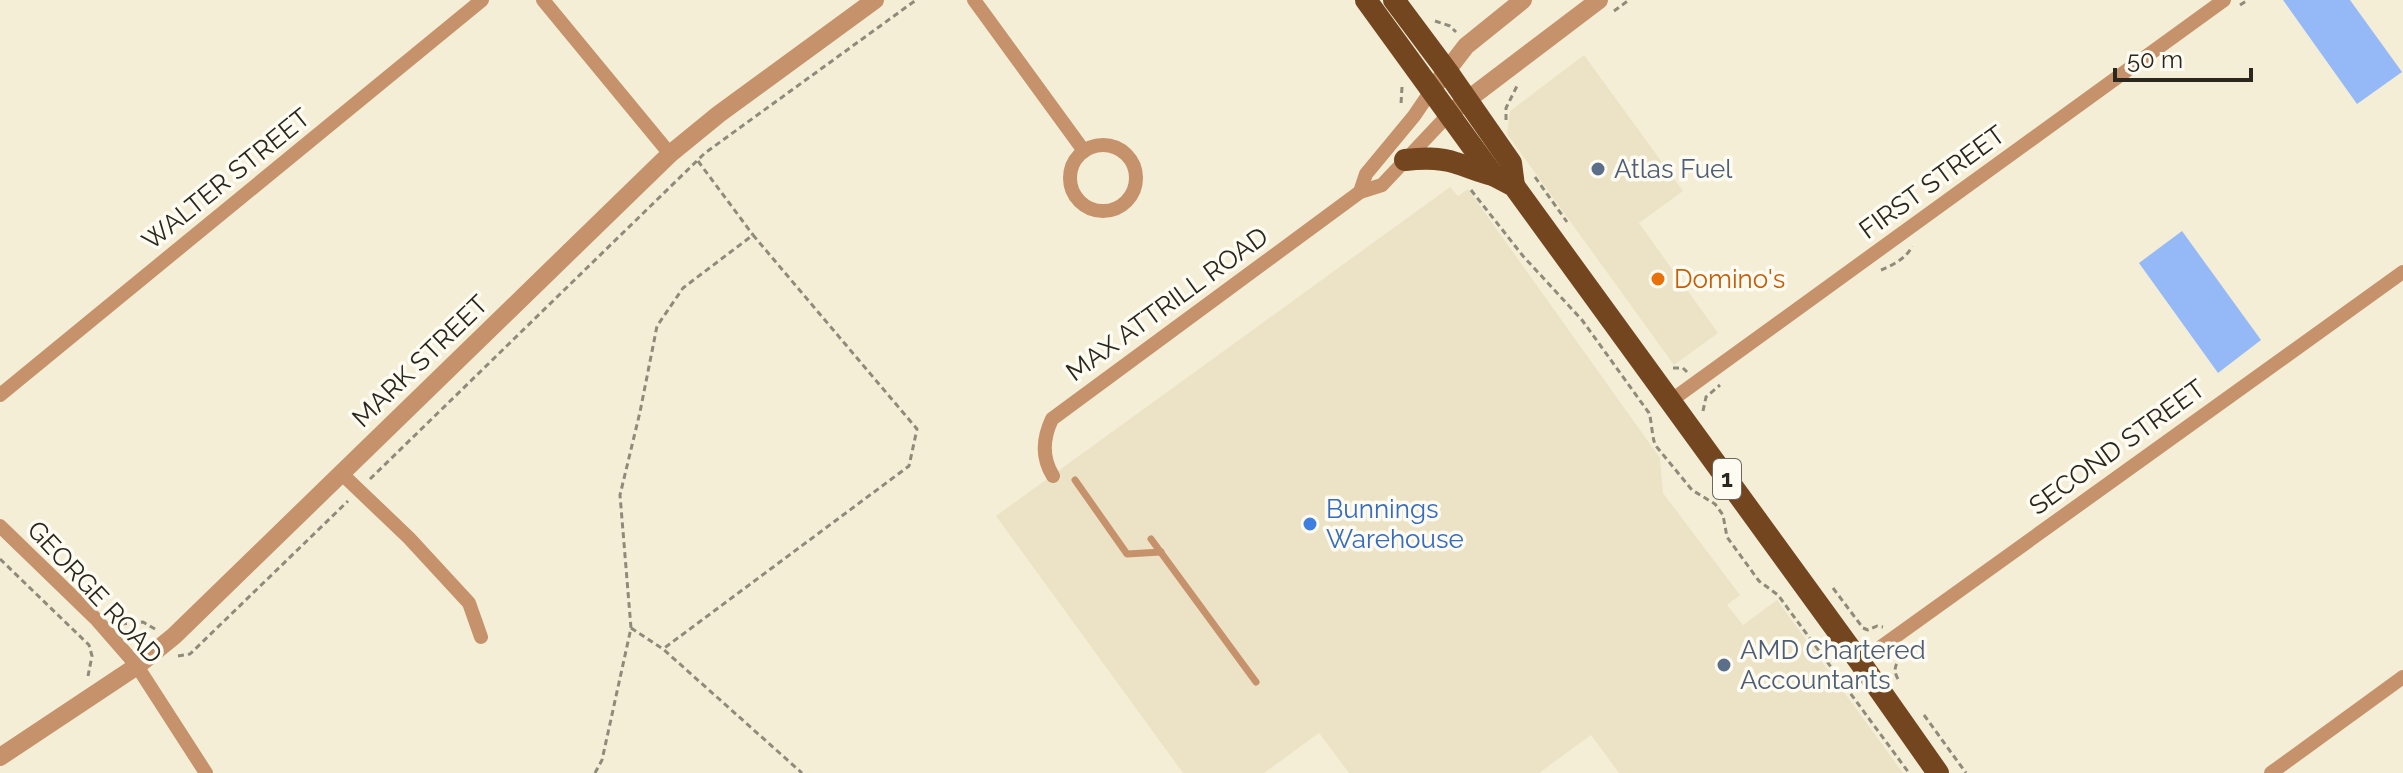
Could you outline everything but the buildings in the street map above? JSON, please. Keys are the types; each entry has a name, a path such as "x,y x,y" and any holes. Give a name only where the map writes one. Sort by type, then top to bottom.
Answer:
{"highway":[{"name":"1","path":"1366,0 1493,175 1522,178"},
{"name":"1","path":"1394,0 1522,178 1669,402 1938,773"},
{"path":"1405,160 1429,158 1456,162 1477,172 1493,175"}],"street":[{"name":"WALTER STREET","path":"0,395 482,0"},
{"path":"543,0 678,148"},
{"name":"MARK STREET","path":"0,757 137,666 174,636 678,148 719,114 875,0"},
{"path":"974,0 1084,151"},
{"path":"1431,91 1466,46 1523,0"},
{"name":"FIRST STREET","path":"1669,402 2224,0"},
{"path":"1448,115 1602,9"},
{"name":"MAX ATTRILL ROAD","path":"1360,192 1366,174 1431,91"},
{"name":"MAX ATTRILL ROAD","path":"1054,477 1045,460 1044,445 1052,419 1360,192 1382,185 1448,115"},
{"path":"1104,145 1119,149 1128,156 1136,171 1135,187 1129,199 1115,209 1099,211 1087,207 1074,193 1070,180 1074,161 1084,151 1104,145"},
{"name":"SECOND STREET","path":"1860,662 2403,272"},
{"path":"342,474 409,538 469,603 481,637"},
{"name":"GEORGE ROAD","path":"0,526 90,613 137,666 206,773"},
{"path":"2271,773 2403,677"}],"lane":[{"path":"1075,480 1127,554 1161,552"},
{"path":"1151,539 1256,682"}],"path":[{"path":"375,474 698,160 916,0"},
{"path":"1602,9 1629,0"},
{"path":"1503,127 1506,108 1518,83"},
{"path":"663,649 909,466 917,429 753,235 698,160 678,148"},
{"path":"1522,178 1574,231"},
{"path":"1467,186 1523,256 1582,320 1649,413 1653,442 1692,490 1715,504 1723,515 1727,537 1759,581 1778,595 1909,773"},
{"path":"595,773 602,760 631,628 620,495 657,326 683,288 753,235"},
{"path":"1671,367 1683,368"},
{"path":"1703,412 1706,397"},
{"path":"175,652 177,656 190,654 345,503"},
{"path":"0,559 92,651"},
{"path":"1825,577 1863,628 1868,630 1883,626"},
{"path":"118,626 124,622 143,622 155,629"},
{"path":"631,628 663,649 802,773"},
{"path":"81,685 91,669 92,651 99,644"},
{"path":"1900,682 1895,667 1904,655"},
{"path":"1924,716 1966,773"}],"shaded area":[{"path":"1584,55 1683,191 1639,223 1718,333 1674,365 1507,134 1510,111"},
{"path":"1450,187 1458,196 1468,189 1660,458 1663,493 1740,595 1727,605 1743,625 1777,600 1903,773 1619,773 1591,735 1539,773 1349,773 1319,733 1264,773 1183,773 996,516"}],"water":[{"path":"2283,0 2350,0 2402,72 2357,104"},
{"path":"2182,231 2261,340 2218,373 2139,263"}],"place":[{"name":"Atlas Fuel","path":"1598,169"},
{"name":"Domino's","path":"1658,279"},
{"name":"Bunnings Warehouse","path":"1310,524"},
{"name":"AMD Chartered Accountants","path":"1724,665"}]}
